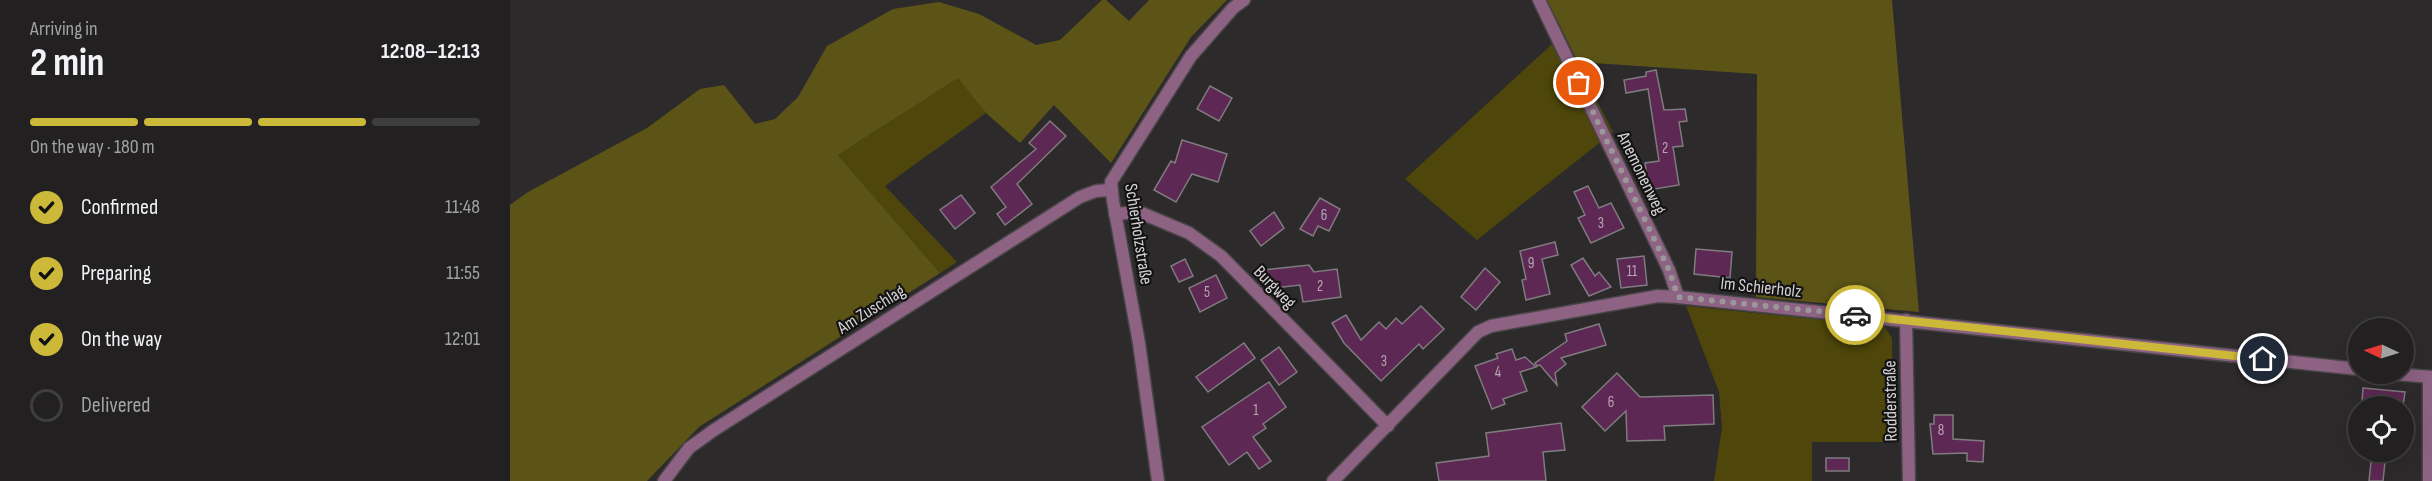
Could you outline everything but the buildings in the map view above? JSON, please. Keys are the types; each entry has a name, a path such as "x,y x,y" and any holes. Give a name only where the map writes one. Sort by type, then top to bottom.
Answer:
{"street":[{"name":"Schierholzstraße","path":"1158,481 1139,343 1111,190 1113,177 1191,56 1233,8 1244,0"},
{"name":"Anemonenweg","path":"1539,0 1669,270 1678,297"},
{"name":"Am Zuschlag","path":"664,481 689,448 771,392 1080,197 1096,190 1111,190"},
{"name":"Burgweg","path":"1115,214 1139,212 1189,232 1221,256 1388,426"},
{"name":"Im Schierholz","path":"1333,481 1478,332 1491,326 1658,296 1906,320 2348,368"},
{"name":"Rodderstraße","path":"1906,320 1909,481"},
{"path":"2414,376 2431,377 2429,481"}],"shaded area":[{"path":"1102,0 1106,0 1129,21 1149,0 1227,0 1191,37 1111,163 1054,105 1020,143 986,113 958,78 838,155 940,273 699,427 647,481 510,481 510,205 528,192 647,128 700,89 724,85 755,124 775,119 798,97 827,46 893,9 939,2 979,14 1036,45 1060,40"},
{"path":"1547,0 1892,0 1919,312 1756,297 1757,74 1578,62"},
{"path":"1563,34 1613,132 1477,240 1405,179"},
{"path":"959,77 986,113 885,186 957,262 940,273 838,155"},
{"path":"1686,306 1884,326 1892,338 1893,442 1812,442 1812,481 1714,481 1722,427 1719,392"}],"way so far":[{"path":"1579,83 1669,270 1678,297 1855,315"}],"route":[{"path":"1855,315 2263,359"}]}
